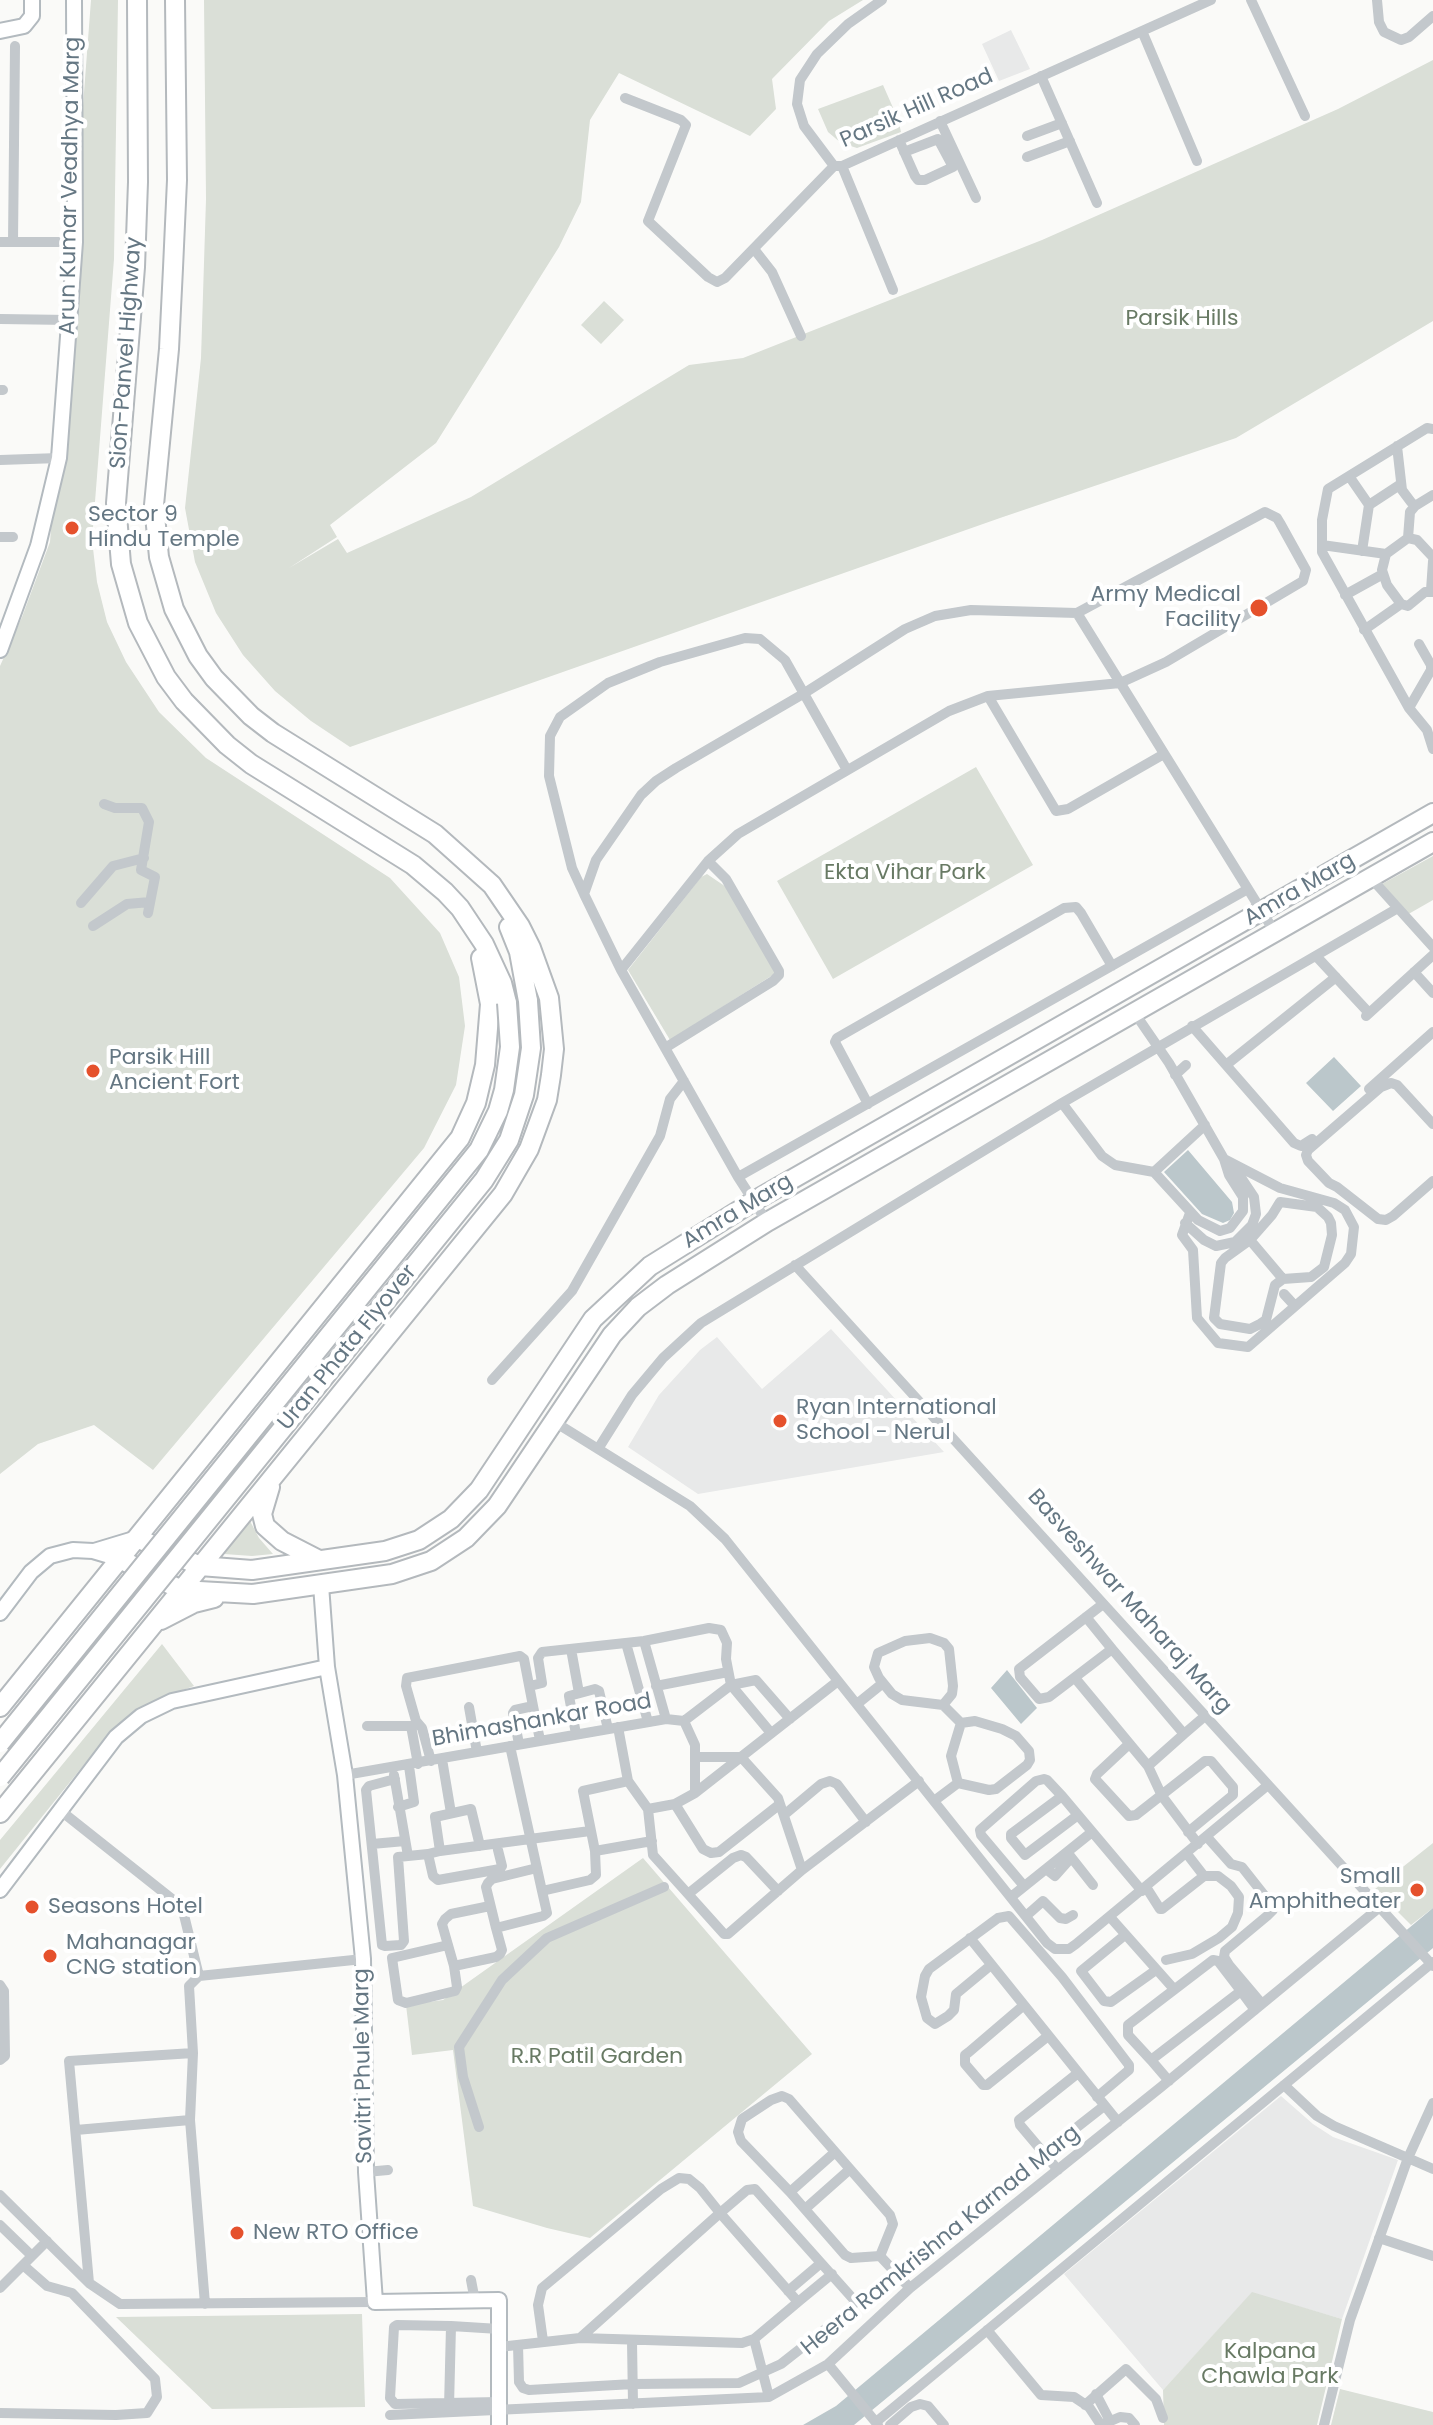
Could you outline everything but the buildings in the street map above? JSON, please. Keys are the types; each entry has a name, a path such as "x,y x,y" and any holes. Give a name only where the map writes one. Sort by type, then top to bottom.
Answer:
{"highway":[{"name":"Sion-Panvel Highway","path":"137,0 135,267 116,503 121,564 128,594 145,637 166,677 204,724 251,764 413,865 445,892"},
{"name":"Sion-Panvel Highway","path":"175,0 177,180 169,349 154,505 165,583 198,656 214,678 251,716 273,733 435,834 472,867"},
{"name":"Amra Marg","path":"137,1538 200,1566 252,1570 385,1551 419,1540 451,1519 479,1490 593,1319 650,1266 754,1201 1433,813"},
{"name":"Amra Marg","path":"120,1559 181,1590 253,1594 392,1574 431,1561 466,1538 497,1506 612,1335 638,1307 667,1285 767,1222 1433,842"},
{"name":"Uran Phata Flyover","path":"0,1777 484,1180 509,1140 524,1095 531,1048 525,977 510,930 488,888 472,867"},
{"path":"0,1813 503,1194 529,1149 547,1100 554,1049 549,998 520,926 492,885 472,867"},
{"name":"Uran Phata Flyover","path":"0,1743 479,1150 498,1111 506,1079 510,1047 507,1003 502,983 484,944 460,908 445,892"},
{"path":"0,1707 202,1454 449,1154 469,1121 485,1065 490,1004 477,947 445,892"},
{"path":"276,1474 263,1508 265,1526 282,1541 319,1560"},
{"path":"153,1625 194,1603 215,1597 253,1594"}],"street":[{"path":"0,31 24,26 32,16 32,0"},
{"name":"Arun Kumar Veadhya Marg","path":"0,650 7,616 38,546 59,458 75,242 74,0"},
{"name":"Parsik Hill Road","path":"882,0 848,24 817,54 800,80 797,104 804,126 838,166 1211,0"},
{"path":"1251,0 1305,116"},
{"path":"1377,0 1379,22 1384,32 1401,40 1433,16"},
{"path":"1142,31 1197,161"},
{"path":"13,242 15,46"},
{"path":"1041,76 1097,203"},
{"path":"625,98 681,120 686,125 648,221 708,277 717,282 725,278 838,166 893,290"},
{"path":"940,121 956,166"},
{"path":"1027,136 1060,123"},
{"path":"904,152 938,139 976,198"},
{"path":"899,140 918,180 925,180 956,166"},
{"path":"1027,157 1068,141"},
{"path":"0,242 75,242"},
{"path":"754,249 772,272 801,336"},
{"path":"0,319 70,320"},
{"path":"1430,428 1328,489 1322,520 1322,552 1409,708 1430,732 1433,749"},
{"path":"1397,446 1402,490 1415,506"},
{"path":"0,460 59,458"},
{"path":"1349,476 1369,505 1362,551"},
{"path":"1369,505 1401,484"},
{"path":"1408,538 1410,512 1433,495"},
{"path":"584,894 596,860 641,795 656,781 905,629 935,616 971,610 1077,613 1265,512 1277,518 1306,570 1303,581 1166,662 1120,683 988,696 949,711 847,770 738,834 708,861 621,970"},
{"path":"0,537 13,537"},
{"path":"1408,538 1417,540 1433,559 1432,591 1425,592 1408,606 1401,604 1387,585 1383,561 1386,554 1408,538"},
{"path":"1322,545 1386,554"},
{"path":"1345,595 1383,574"},
{"path":"1364,630 1401,604"},
{"path":"1077,613 1274,931"},
{"path":"767,1222 738,1177 621,970 572,868 549,776 550,736 560,717 608,683 660,662 745,638 760,639 785,660 847,770"},
{"path":"1409,708 1431,670 1419,644"},
{"path":"988,696 1056,811 1068,809 1164,754"},
{"path":"93,926 127,904 149,908 155,877 141,870 149,822 142,808 115,808 104,804"},
{"path":"81,903 113,866 144,858"},
{"path":"665,1048 779,975 726,879 708,861"},
{"path":"1370,877 1433,947"},
{"path":"738,1177 1248,889"},
{"path":"868,1104 835,1042 837,1038 1064,908 1076,907 1081,913 1112,966"},
{"path":"598,1449 632,1395 663,1358 701,1323 1062,1103 1398,908"},
{"path":"1317,957 1368,1014 1433,955"},
{"path":"1414,972 1433,993"},
{"path":"1226,1065 1336,977"},
{"path":"1062,1103 1102,1156 1115,1165 1154,1172 1204,1240 1216,1246 1247,1237 1256,1214 1254,1197 1228,1162 1134,1012"},
{"path":"1192,1026 1294,1143 1301,1146 1433,1032"},
{"path":"1175,1075 1186,1065"},
{"path":"492,1380 572,1291 660,1136 670,1099 684,1081"},
{"path":"1433,1124 1397,1085 1391,1083 1381,1087 1306,1155 1329,1183 1378,1219 1386,1220 1393,1216 1433,1181"},
{"path":"1154,1172 1205,1125"},
{"path":"1188,1218 1220,1231 1230,1228 1237,1221 1243,1211 1243,1197 1229,1175 1228,1162"},
{"path":"1188,1218 1182,1235 1193,1250 1197,1318 1218,1343 1248,1347 1351,1254 1354,1227 1345,1210 1334,1203 1280,1188 1228,1162"},
{"path":"1280,1202 1317,1207 1328,1217 1332,1235 1324,1267 1311,1277 1283,1279 1275,1285 1266,1320 1260,1324 1250,1329 1220,1324 1214,1318 1221,1263 1230,1252 1272,1215 1280,1202"},
{"path":"1247,1237 1283,1279"},
{"name":"Basveshwar Maharaj Marg","path":"795,1265 1431,1963"},
{"path":"1284,1294 1295,1306"},
{"path":"553,1421 641,1473 699,1514 725,1539 1047,1943 1062,1950 1069,1949 1268,1785"},
{"path":"93,1551 137,1538"},
{"path":"0,1613 31,1572 50,1556 73,1550 93,1551 120,1559"},
{"name":"Savitri Phule Marg","path":"321,1585 327,1667 345,1775 363,1959 366,2172 375,2302"},
{"path":"1103,1604 1019,1669 1020,1677 1039,1699 1049,1697 1112,1649"},
{"path":"1086,1617 1184,1734"},
{"path":"530,1686 542,1683 539,1655 644,1641 709,1628 721,1630 727,1643 731,1685 771,1733"},
{"path":"943,1705 952,1694 951,1669 949,1649 938,1639 905,1641 878,1653 874,1667 892,1694 902,1700 943,1705 961,1723"},
{"path":"644,1641 666,1719"},
{"path":"626,1643 648,1722"},
{"path":"571,1649 579,1693"},
{"path":"451,1813 436,1760 416,1721 405,1681 407,1678 520,1656 524,1659 540,1740"},
{"path":"0,1890 116,1737 156,1708 172,1701 327,1667"},
{"path":"656,1686 728,1672"},
{"path":"1075,1678 1148,1766 1162,1796 1188,1832 1231,1864 1242,1867 1272,1905 1273,1910 1225,1951 1224,1957 1259,2007"},
{"path":"684,1721 731,1685 756,1680 790,1719"},
{"path":"648,1809 675,1804 695,1793 838,1681"},
{"path":"857,1704 883,1683"},
{"path":"576,1734 568,1698 598,1689 628,1781 648,1809 653,1855 724,1934 728,1934 802,1870 919,1781"},
{"path":"496,1928 547,1913 530,1838 515,1745 513,1713 533,1706"},
{"path":"469,1707 477,1752"},
{"path":"1148,1766 1205,1716"},
{"name":"Bhimashankar Road","path":"345,1775 394,1774 413,1765 436,1760 666,1719 684,1721 695,1745 695,1793"},
{"path":"934,1801 958,1783 996,1789 1030,1760 1029,1751 1016,1736 975,1721 961,1723"},
{"path":"958,1783 951,1756 961,1723"},
{"path":"367,1726 411,1726 414,1802 398,1807"},
{"path":"1128,1745 1095,1779 1129,1816 1136,1815 1205,1761 1211,1761 1233,1787 1233,1795 1188,1832"},
{"path":"695,1757 741,1757 778,1798 802,1870"},
{"path":"408,1856 394,1774 366,1790 382,1945 396,1951 448,1945"},
{"path":"1024,1886 981,1835 981,1827 1036,1781 1047,1780 1160,1909 1204,1876 1218,1876 1239,1897 1232,1927 1192,1954 1166,1960"},
{"path":"542,1891 590,1880 596,1875 595,1851 583,1791 628,1781"},
{"path":"675,1804 703,1849 711,1853 719,1852 830,1781 837,1784 866,1822"},
{"path":"1062,1796 1011,1834 1025,1855 1078,1815"},
{"path":"440,1851 435,1817 471,1809 480,1846"},
{"path":"61,1811 177,1903 183,1911 199,1976"},
{"path":"490,1906 451,1914 442,1924 454,1966 455,1991 401,2003 391,1961 404,1941 398,1857 590,1831"},
{"path":"1011,1897 1069,1855 1092,1832"},
{"path":"372,1844 405,1841"},
{"path":"595,1851 652,1841"},
{"path":"428,1854 433,1876 438,1880 500,1869 498,1850"},
{"path":"1187,1854 1204,1876"},
{"path":"688,1894 741,1855 778,1891"},
{"path":"1069,1855 1093,1885"},
{"path":"454,1966 500,1954 502,1950 486,1887 492,1879 537,1868"},
{"path":"479,2127 463,2077 459,2047 502,1980 547,1938 664,1887"},
{"path":"1026,1916 1043,1901 1060,1918 1073,1915"},
{"name":"Heera Ramkrishna Karnad Marg","path":"449,2408 499,2416 633,2404 769,2397 828,2364 910,2288 1380,1907"},
{"path":"991,1965 956,1994 954,2010 948,2016 935,2024 927,2018 921,1997 929,1969 998,1918 1009,1916 1062,1977 1129,2065 1129,2070 1100,2101 1044,2153"},
{"path":"1110,1917 1173,1988"},
{"path":"1125,1935 1081,1971 1104,2001 1111,2002 1156,1970"},
{"path":"970,1938 1118,2122"},
{"path":"205,2304 190,2120 193,2053 189,1986 199,1976 363,1959"},
{"path":"1169,2081 1128,2035 1128,2025 1173,1988 1213,1960 1218,1961 1241,1991 1259,2007"},
{"path":"828,2364 875,2422 1431,1963"},
{"path":"0,1985 4,1991 5,2056 0,2060"},
{"path":"1151,2060 1241,1991"},
{"path":"1024,2005 965,2055 965,2064 983,2085 987,2085 1048,2036"},
{"path":"89,2283 69,2061 193,2053"},
{"path":"1058,2170 1019,2120 1078,2073"},
{"path":"1284,2085 1317,2116 1334,2126 1433,2169"},
{"path":"782,2096 789,2099 890,2215 893,2224 880,2256 851,2258 845,2255 741,2141 738,2132 742,2119 782,2096"},
{"path":"1324,2425 1350,2320 1408,2158 1433,2103"},
{"path":"76,2130 190,2120"},
{"path":"790,2192 834,2153"},
{"path":"366,2172 388,2170"},
{"path":"805,2209 849,2170"},
{"path":"543,2341 538,2305 542,2288 661,2189 679,2178 689,2179 700,2188 798,2302"},
{"path":"518,2345 519,2382 529,2390 633,2384 739,2383 781,2364 855,2305 855,2301 755,2189 747,2190 580,2338"},
{"path":"0,2195 89,2283 120,2304 499,2300 499,2416"},
{"path":"0,2225 32,2256"},
{"path":"1379,2238 1433,2256"},
{"path":"0,2288 47,2241"},
{"path":"880,2256 910,2288"},
{"path":"788,2291 821,2263"},
{"path":"0,2413 147,2413 157,2397 155,2379 72,2293 47,2286 23,2265"},
{"path":"499,2347 580,2338 742,2343 754,2339 832,2274"},
{"path":"471,2280 475,2301"},
{"path":"449,2408 451,2326"},
{"path":"449,2408 395,2404 390,2398 394,2327 499,2329"},
{"path":"987,2330 1041,2395 1074,2397 1104,2424"},
{"path":"754,2339 769,2397"},
{"path":"632,2341 633,2404"},
{"path":"1085,2405 1126,2369 1156,2399 1163,2418"},
{"path":"1096,2394 1104,2424"},
{"path":"890,2425 911,2407 920,2404 928,2406 944,2425"},
{"path":"390,2415 449,2408"},
{"path":"1104,2424 1120,2417 1129,2418 1135,2425"}],"shaded area":[{"path":"1011,30 1030,69 999,81 982,44"},
{"path":"1334,1057 1361,1086 1333,1111 1306,1083"},
{"path":"1188,1150 1232,1202 1234,1213 1230,1220 1223,1223 1202,1214 1164,1172"},
{"name":"Ryan International School - Nerul","path":"831,1329 944,1452 698,1494 628,1447 659,1395 700,1350 717,1337 762,1389"},
{"path":"1007,1670 1037,1708 1021,1724 991,1688"},
{"path":"1433,1908 1433,1948 854,2425 803,2425 836,2406"},
{"path":"1281,2096 1333,2137 1398,2160 1342,2319 1252,2293 1163,2390 1064,2274"}],"green space":[{"path":"91,0 118,0 114,259 92,540 97,582 107,622 126,662 159,712 206,758 390,878 440,933 459,977 465,1026 456,1085 424,1148 153,1470 94,1425 38,1444 0,1474 0,666 50,542"},
{"name":"Parsik Hills","path":"204,0 863,0 829,21 772,79 776,109 750,136 619,73 590,120 581,202 559,247 436,443 330,525 337,537 289,568 338,539 347,553 471,497 689,365 743,358 1042,240 1338,109 1433,60 1433,321 1236,438 350,747 311,721 275,691 243,655 216,613 195,562 185,508 201,358 206,199"},
{"path":"883,85 901,132 857,148 841,143 828,132 818,109"},
{"path":"604,301 624,320 601,344 581,325"},
{"name":"Ekta Vihar Park","path":"976,767 1033,865 833,979 777,881"},
{"path":"1433,856 1433,900 1405,916 1382,884"},
{"path":"707,874 729,889 776,973 670,1040 628,970 701,877"},
{"path":"250,1521 273,1554 224,1554"},
{"path":"162,1644 194,1686 137,1712 107,1736 0,1869 0,1840"},
{"path":"1433,1843 1433,1908 1411,1925 1375,1889"},
{"name":"R.R Patil Garden","path":"643,1858 812,2054 590,2238 473,2206 453,2050 412,2055 406,2005 443,2000"},
{"name":"Kalpana Chawla Park","path":"1252,2292 1342,2319 1317,2425 1164,2425 1163,2390"},
{"path":"362,2314 365,2407 212,2409 116,2317"},
{"path":"1340,2389 1433,2412 1433,2425 1331,2425"}],"place":[{"name":"Sector 9 Hindu Temple","path":"72,528"},
{"name":"Army Medical Facility","path":"1259,608"},
{"name":"Parsik Hill Ancient Fort","path":"93,1071"},
{"name":"Ryan International School - Nerul","path":"780,1421"},
{"name":"Small Amphitheater","path":"1417,1890"},
{"name":"Seasons Hotel","path":"32,1907"},
{"name":"Mahanagar CNG station","path":"50,1956"},
{"name":"New RTO Office","path":"237,2233"}]}
